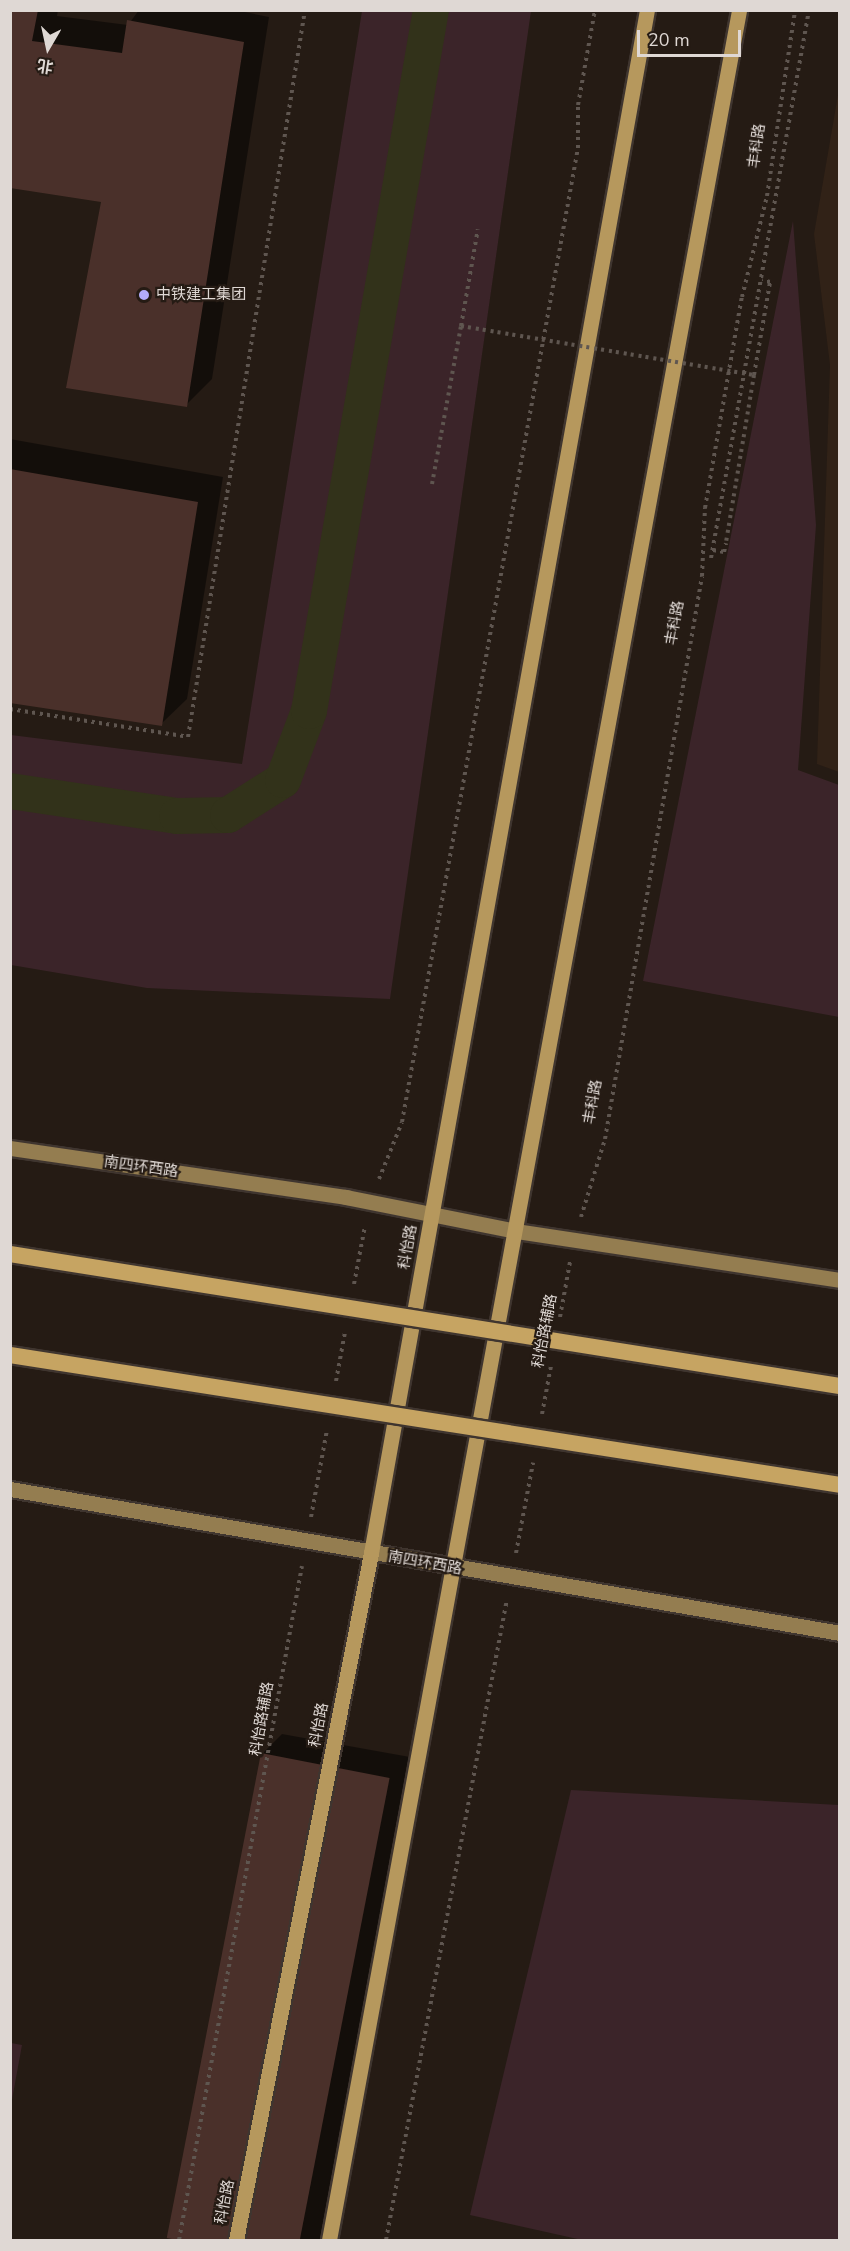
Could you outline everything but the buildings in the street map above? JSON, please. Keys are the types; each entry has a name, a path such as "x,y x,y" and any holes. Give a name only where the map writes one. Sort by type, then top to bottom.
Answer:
{"highway":[{"path":"10,1254 840,1386"},
{"path":"10,1355 840,1485"}],"main road":[{"path":"432,1215 647,10"},
{"path":"329,2241 739,10"},
{"name":"南四环西路","path":"10,1148 369,1202 516,1231 840,1280"},
{"name":"科怡路","path":"236,2241 371,1553 432,1215"},
{"name":"南四环西路","path":"10,1489 454,1569 840,1633"}],"path":[{"path":"10,709 188,737 305,10"},
{"path":"352,1296 369,1202 402,1122 574,172 578,105 595,10"},
{"name":"丰科路","path":"575,1240 605,1139 702,576 705,508 742,297 767,196 795,10"},
{"path":"711,558 809,10"},
{"path":"432,484 478,229"},
{"path":"713,550 724,552 726,543 770,282 762,280"},
{"path":"461,326 754,375"},
{"name":"科怡路辅路","path":"559,1322 575,1240"},
{"path":"335,1390 348,1319"},
{"name":"科怡路辅路","path":"540,1426 553,1357"},
{"name":"科怡路辅路","path":"179,2241 328,1425"},
{"path":"386,2241 535,1450"}],"shaded area":[{"path":"362,11 531,11 390,999 147,988 11,965 11,735 242,764"},
{"path":"839,89 840,772 817,764 830,365 814,234"},
{"path":"793,221 816,525 798,770 839,785 839,1017 643,981"},
{"path":"571,1790 839,1805 839,2240 582,2240 470,2215"},
{"path":"10,2043 22,2045 11,2105"}],"waterway":[{"path":"10,791 177,816 228,815 283,780 309,711 431,10"}],"place":[{"name":"中铁建工集团","path":"144,295"}]}
